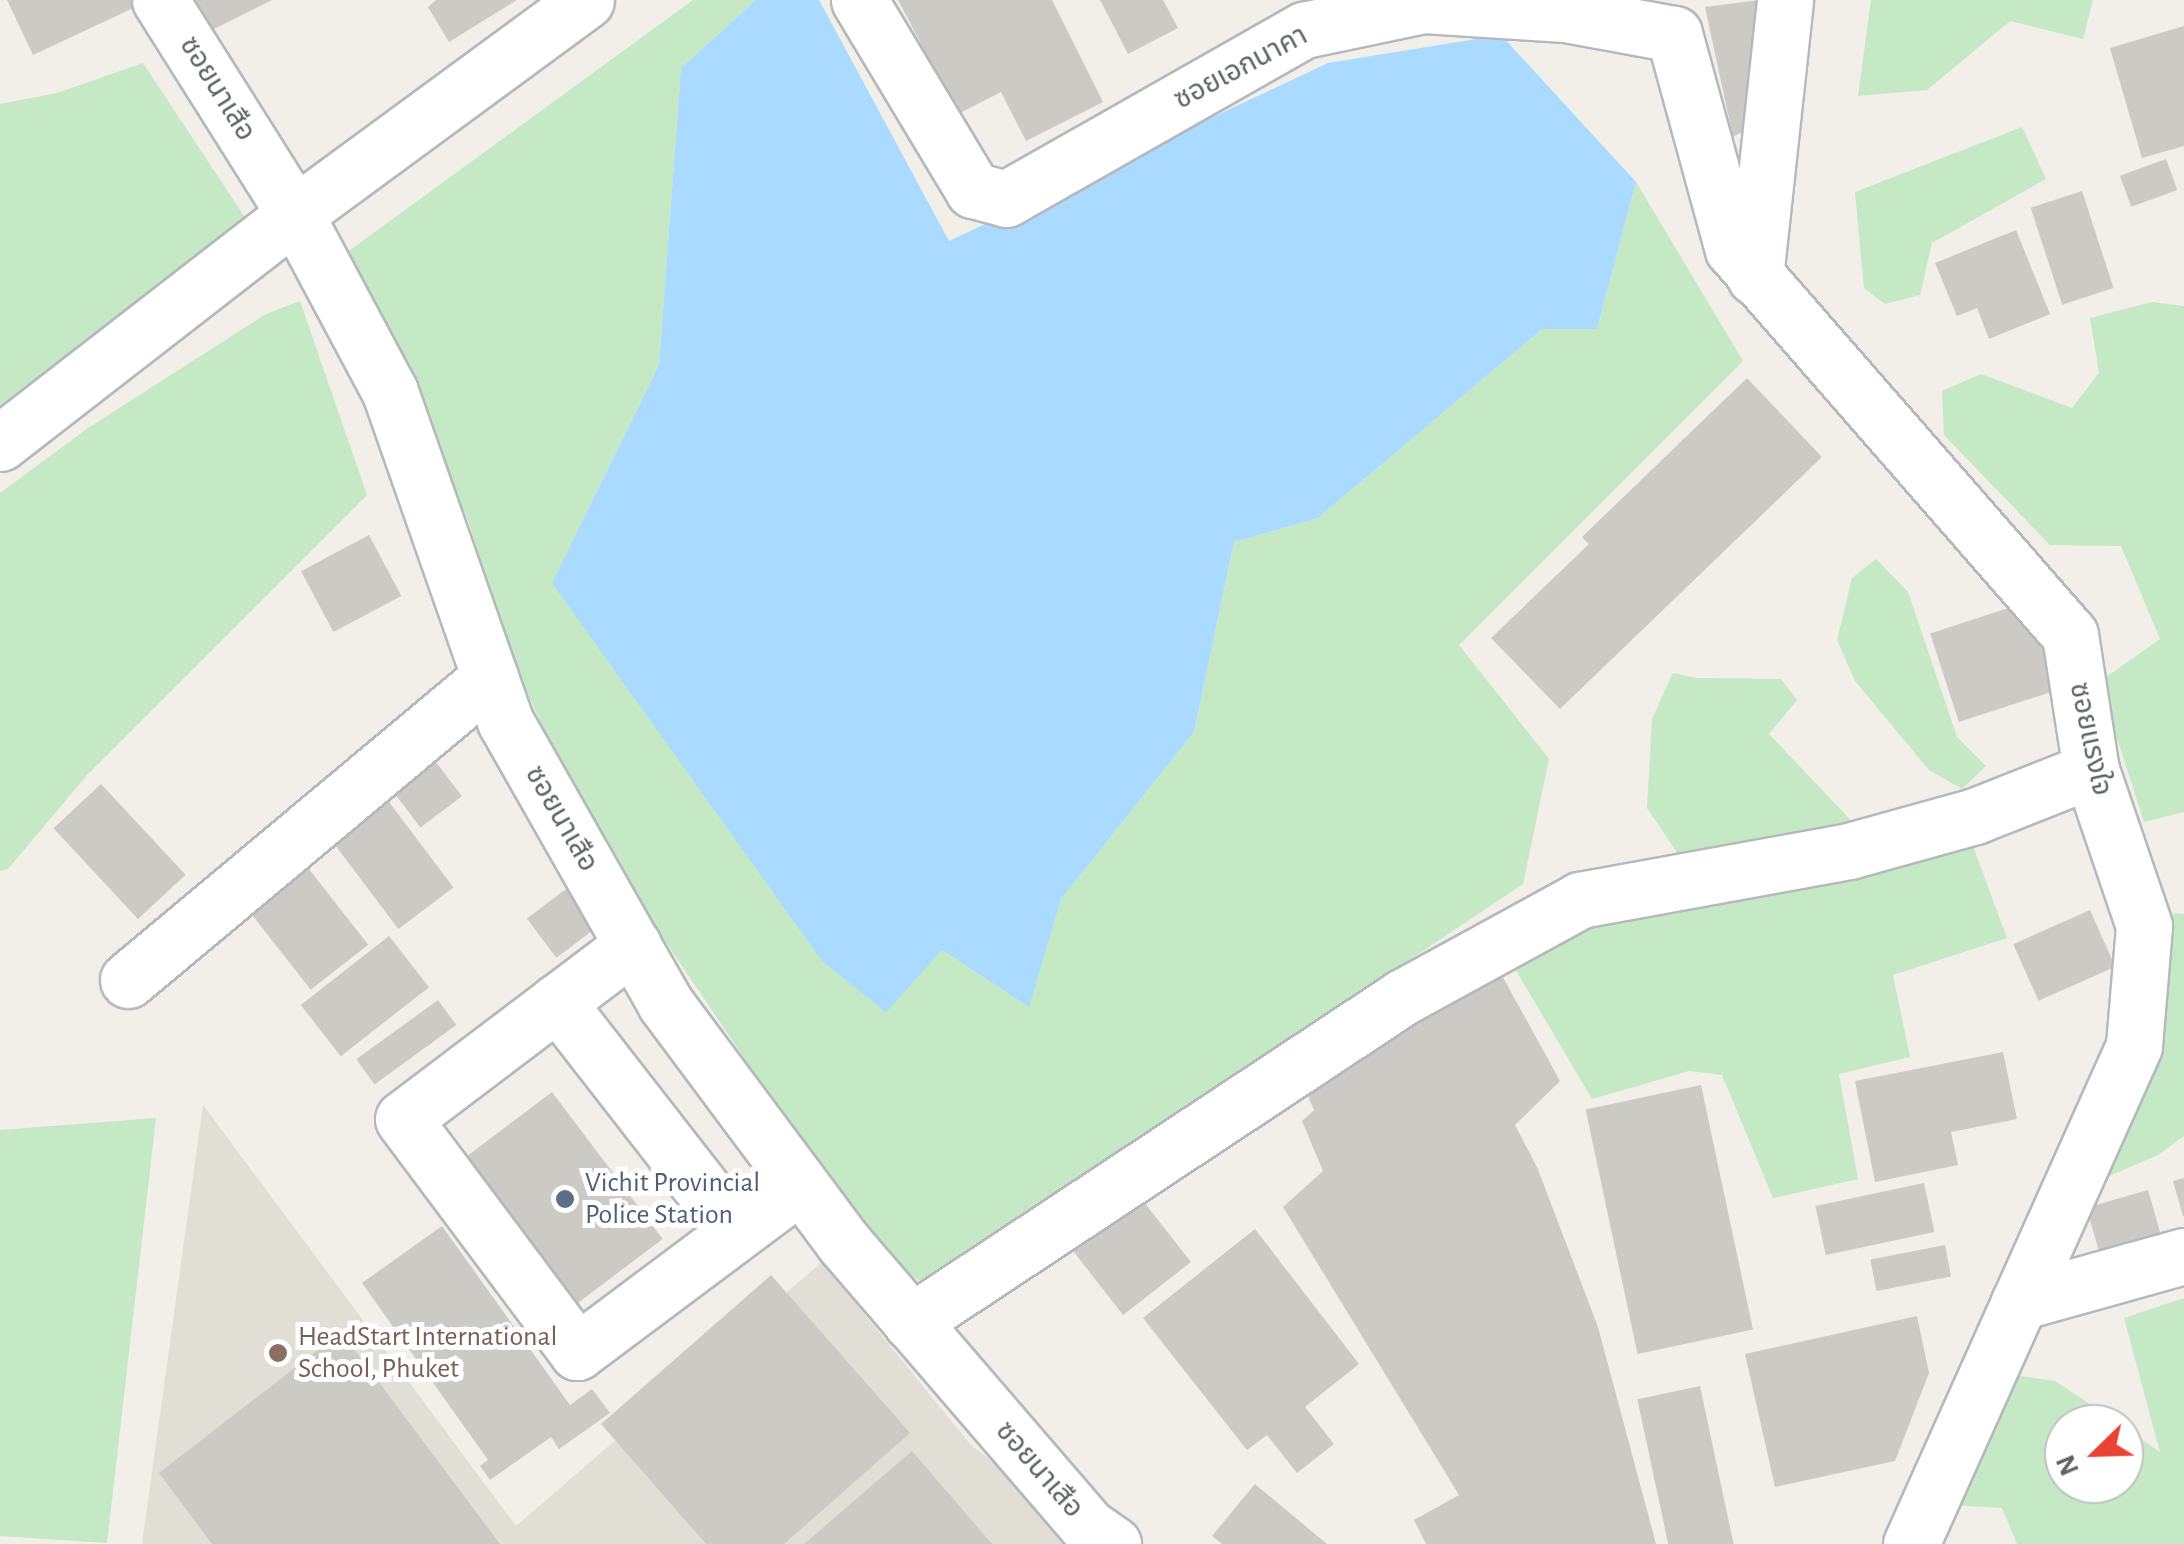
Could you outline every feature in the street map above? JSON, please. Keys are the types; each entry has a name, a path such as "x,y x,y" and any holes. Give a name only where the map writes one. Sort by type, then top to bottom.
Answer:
{"street":[{"name":"ซอยนาเสือ","path":"160,0 295,214 390,392 505,721 665,1002 800,1184 911,1322 1087,1526 1113,1544"},
{"path":"0,442 295,214 586,0"},
{"name":"ซอยเอกนาคา","path":"859,0 973,190 1006,200 1304,30 1424,4 1565,14 1674,34 1733,249 1754,277"},
{"path":"1754,277 1785,0"},
{"name":"ซอยแรงใจ","path":"1754,277 2070,635 2091,770 2144,926 2134,1046 1911,1544"},
{"path":"128,980 490,677"},
{"path":"911,1322 1403,998 1580,900 1849,851 1975,816 2091,770"},
{"path":"633,945 402,1119 577,1352 800,1184"},
{"path":"558,1002 735,1230"},
{"path":"2019,1302 2184,1256"}],"shaded area":[{"name":"HeadStart International School, Phuket","path":"203,1105 516,1526 822,1262 970,1444 1094,1544 142,1544"}],"green space":[{"path":"693,0 756,0 681,68 659,365 552,583 942,950 1028,1006 1061,899 1194,732 1234,542 1318,518 1543,328 1597,329 1636,182 1743,361 1459,645 1549,759 1523,884 925,1284 877,1255 591,831 508,651 469,523 346,253"},
{"path":"1871,0 2093,0 2083,39 2010,21 1927,90 1858,96"},
{"path":"143,63 246,219 0,405 0,104 57,93"},
{"path":"2022,127 2046,179 1932,243 1920,295 1885,304 1864,288 1855,192"},
{"path":"300,301 367,495 87,775 8,869 0,871 0,493 88,428 266,314"},
{"path":"2152,302 2184,306 2184,812 2144,822 2099,682 2160,639 2121,546 2050,545 1944,435 1942,391 1981,374 2072,408 2099,373 2090,318"},
{"path":"1876,559 1908,592 1957,737 1986,766 1962,789 1929,770 1855,681 1837,640 1852,578"},
{"path":"1673,673 1696,678 1781,679 1797,700 1769,734 1862,832 1684,863 1647,808 1652,719"},
{"path":"1967,830 2007,938 1893,975 1910,1057 1839,1074 1858,1179 1773,1198 1722,1075 1689,1071 1592,1099 1508,957 1571,927"},
{"path":"2174,913 2184,914 2184,1136 2158,1155 2088,1185"},
{"path":"156,1118 107,1543 0,1536 0,1130"},
{"path":"2184,1298 2184,1544 2017,1544 2002,1508 1952,1505 2005,1374 2055,1381 2090,1404 2044,1404 2044,1504 2144,1504 2144,1441 2160,1452 2124,1318"}],"water":[{"path":"756,0 819,0 949,241 1328,63 1501,35 1636,182 1597,329 1542,329 1318,518 1234,542 1194,732 1061,899 1029,1007 942,950 886,1012 822,961 552,583 659,365 681,68"}],"building":[{"path":"7,0 140,0 142,4 33,55"},
{"path":"189,0 272,0 206,33"},
{"path":"436,0 517,0 449,42 428,7"},
{"path":"898,0 1052,0 1103,102 1026,141 1001,92 958,114"},
{"path":"1100,0 1163,0 1178,28 1128,54"},
{"path":"1760,0 1757,124 1733,137 1705,7"},
{"path":"2184,26 2184,146 2142,158 2110,48"},
{"path":"2166,159 2177,190 2131,207 2120,176"},
{"path":"2082,191 2114,288 2062,305 2031,208"},
{"path":"2016,230 2050,314 1989,339 1977,308 1957,316 1935,263"},
{"path":"1747,378 1822,457 1560,709 1491,638 1589,544 1582,537"},
{"path":"369,535 401,596 333,632 301,571"},
{"path":"2030,601 2059,689 1959,722 1930,633"},
{"path":"424,746 462,796 420,828 382,777"},
{"path":"101,784 186,875 138,919 53,828"},
{"path":"383,794 453,887 398,929 328,836"},
{"path":"298,855 368,945 311,990 240,900"},
{"path":"574,883 603,922 556,958 527,919"},
{"path":"2090,910 2115,967 2038,1001 2013,944"},
{"path":"389,936 429,987 341,1056 301,1005"},
{"path":"1499,970 1560,1081 1515,1125 1537,1167 1598,1327 1656,1544 1426,1544 1414,1520 1459,1495 1283,1207 1323,1171 1302,1121 1314,1110 1304,1087"},
{"path":"438,1000 456,1025 375,1084 356,1059"},
{"path":"2003,1052 2017,1119 1951,1132 1958,1165 1875,1182 1855,1081"},
{"path":"1701,1085 1753,1330 1638,1354 1586,1110"},
{"name":"Vichit Provincial Police Station","path":"552,1092 663,1239 575,1305 464,1158"},
{"path":"2184,1178 2184,1216 2183,1216 2173,1181"},
{"path":"1924,1183 1934,1232 1826,1255 1815,1206"},
{"path":"1133,1188 1191,1262 1123,1315 1065,1241"},
{"path":"2148,1190 2166,1252 2104,1270 2086,1208"},
{"path":"442,1226 570,1405 592,1389 610,1413 559,1449 551,1437 490,1480 480,1466 488,1460 362,1283"},
{"path":"1255,1229 1359,1364 1305,1407 1334,1444 1297,1473 1267,1435 1247,1450 1143,1318"},
{"path":"1945,1245 1951,1276 1877,1291 1870,1260"},
{"path":"771,1275 910,1433 784,1544 706,1544 601,1424"},
{"path":"1917,1316 1929,1373 1895,1461 1775,1487 1745,1354"},
{"path":"341,1332 500,1544 212,1544 159,1473"},
{"path":"1700,1386 1734,1544 1668,1544 1637,1399"},
{"path":"912,1451 992,1544 804,1544"},
{"path":"1255,1484 1327,1544 1222,1544 1212,1536"}],"place":[{"name":"Vichit Provincial Police Station","path":"565,1199"},
{"name":"HeadStart International School, Phuket","path":"278,1353"}]}
